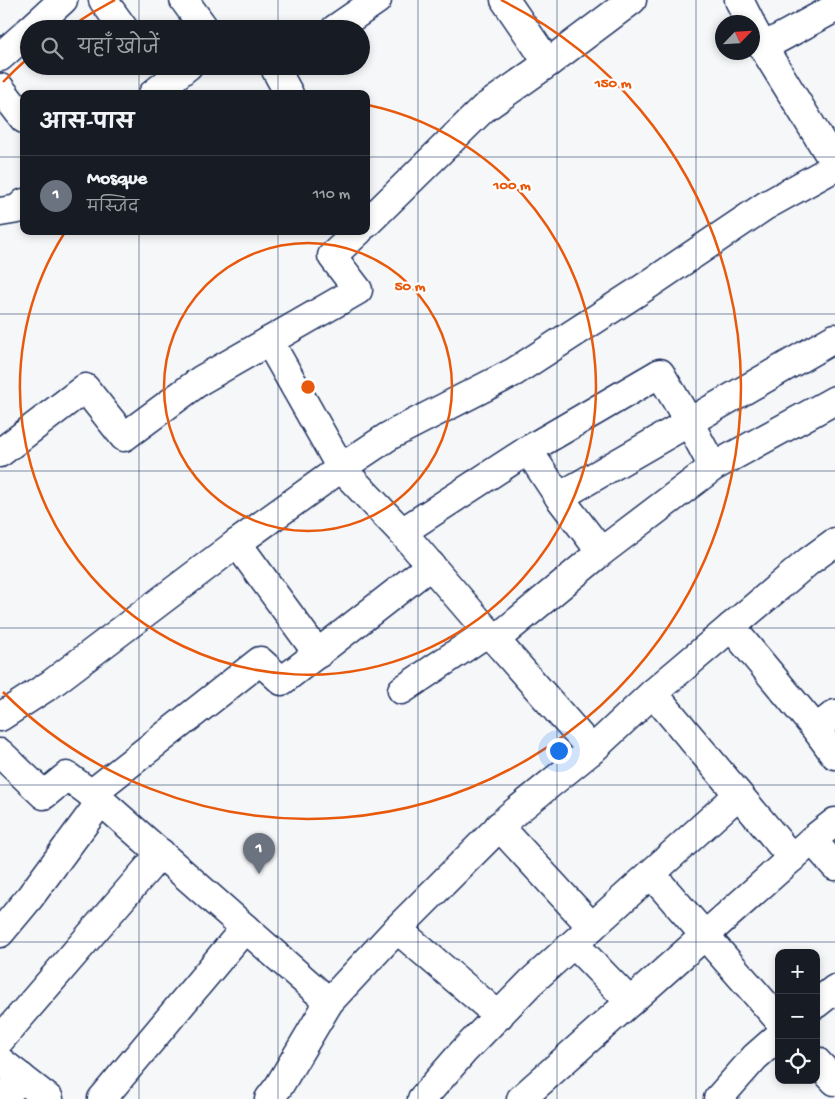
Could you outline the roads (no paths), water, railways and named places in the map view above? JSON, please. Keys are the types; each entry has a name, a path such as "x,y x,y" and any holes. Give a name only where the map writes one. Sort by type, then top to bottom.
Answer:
{"street":[{"path":"41,20 63,0"},
{"path":"103,0 117,20"},
{"path":"184,0 198,20"},
{"path":"348,20 376,0"},
{"path":"505,0 548,63"},
{"path":"370,220 483,109 632,0"},
{"path":"739,0 746,15"},
{"path":"760,36 835,8"},
{"path":"0,57 20,39"},
{"path":"0,718 51,684 237,543 388,436 514,372 765,206 835,166 760,40"},
{"path":"157,81 169,75"},
{"path":"279,75 287,90"},
{"path":"0,88 20,114"},
{"path":"0,212 20,207"},
{"path":"0,453 85,388 124,437 201,380 358,290 332,256 355,235"},
{"path":"559,497 835,338"},
{"path":"269,341 341,468 402,532 592,750"},
{"path":"402,532 528,450 660,373 713,467"},
{"path":"402,690 491,636 713,467 835,400"},
{"path":"528,450 559,497 601,552"},
{"path":"269,1099 279,1086 330,1002 397,929 499,826 592,750 653,693 809,561 835,542"},
{"path":"237,543 318,654"},
{"path":"0,933 30,897 96,798 260,661 282,681 431,565"},
{"path":"731,627 825,722 835,755"},
{"path":"653,693 792,858"},
{"path":"0,753 44,795 67,776 161,853 330,1002"},
{"path":"422,1099 463,1052 531,982 738,795"},
{"path":"522,1099 812,840 835,822"},
{"path":"499,826 583,936 630,1002"},
{"path":"812,840 835,866"},
{"path":"0,1040 161,853"},
{"path":"651,874 775,1016"},
{"path":"102,1099 245,928"},
{"path":"397,929 498,1016"},
{"path":"820,1001 835,989"},
{"path":"718,1099 755,1057 776,1039"},
{"path":"0,1061 49,1099"},
{"path":"820,1065 835,1081"},
{"path":"3,1099 21,1077"}],"place":[{"name":"Mosque","path":"259,874"}]}
